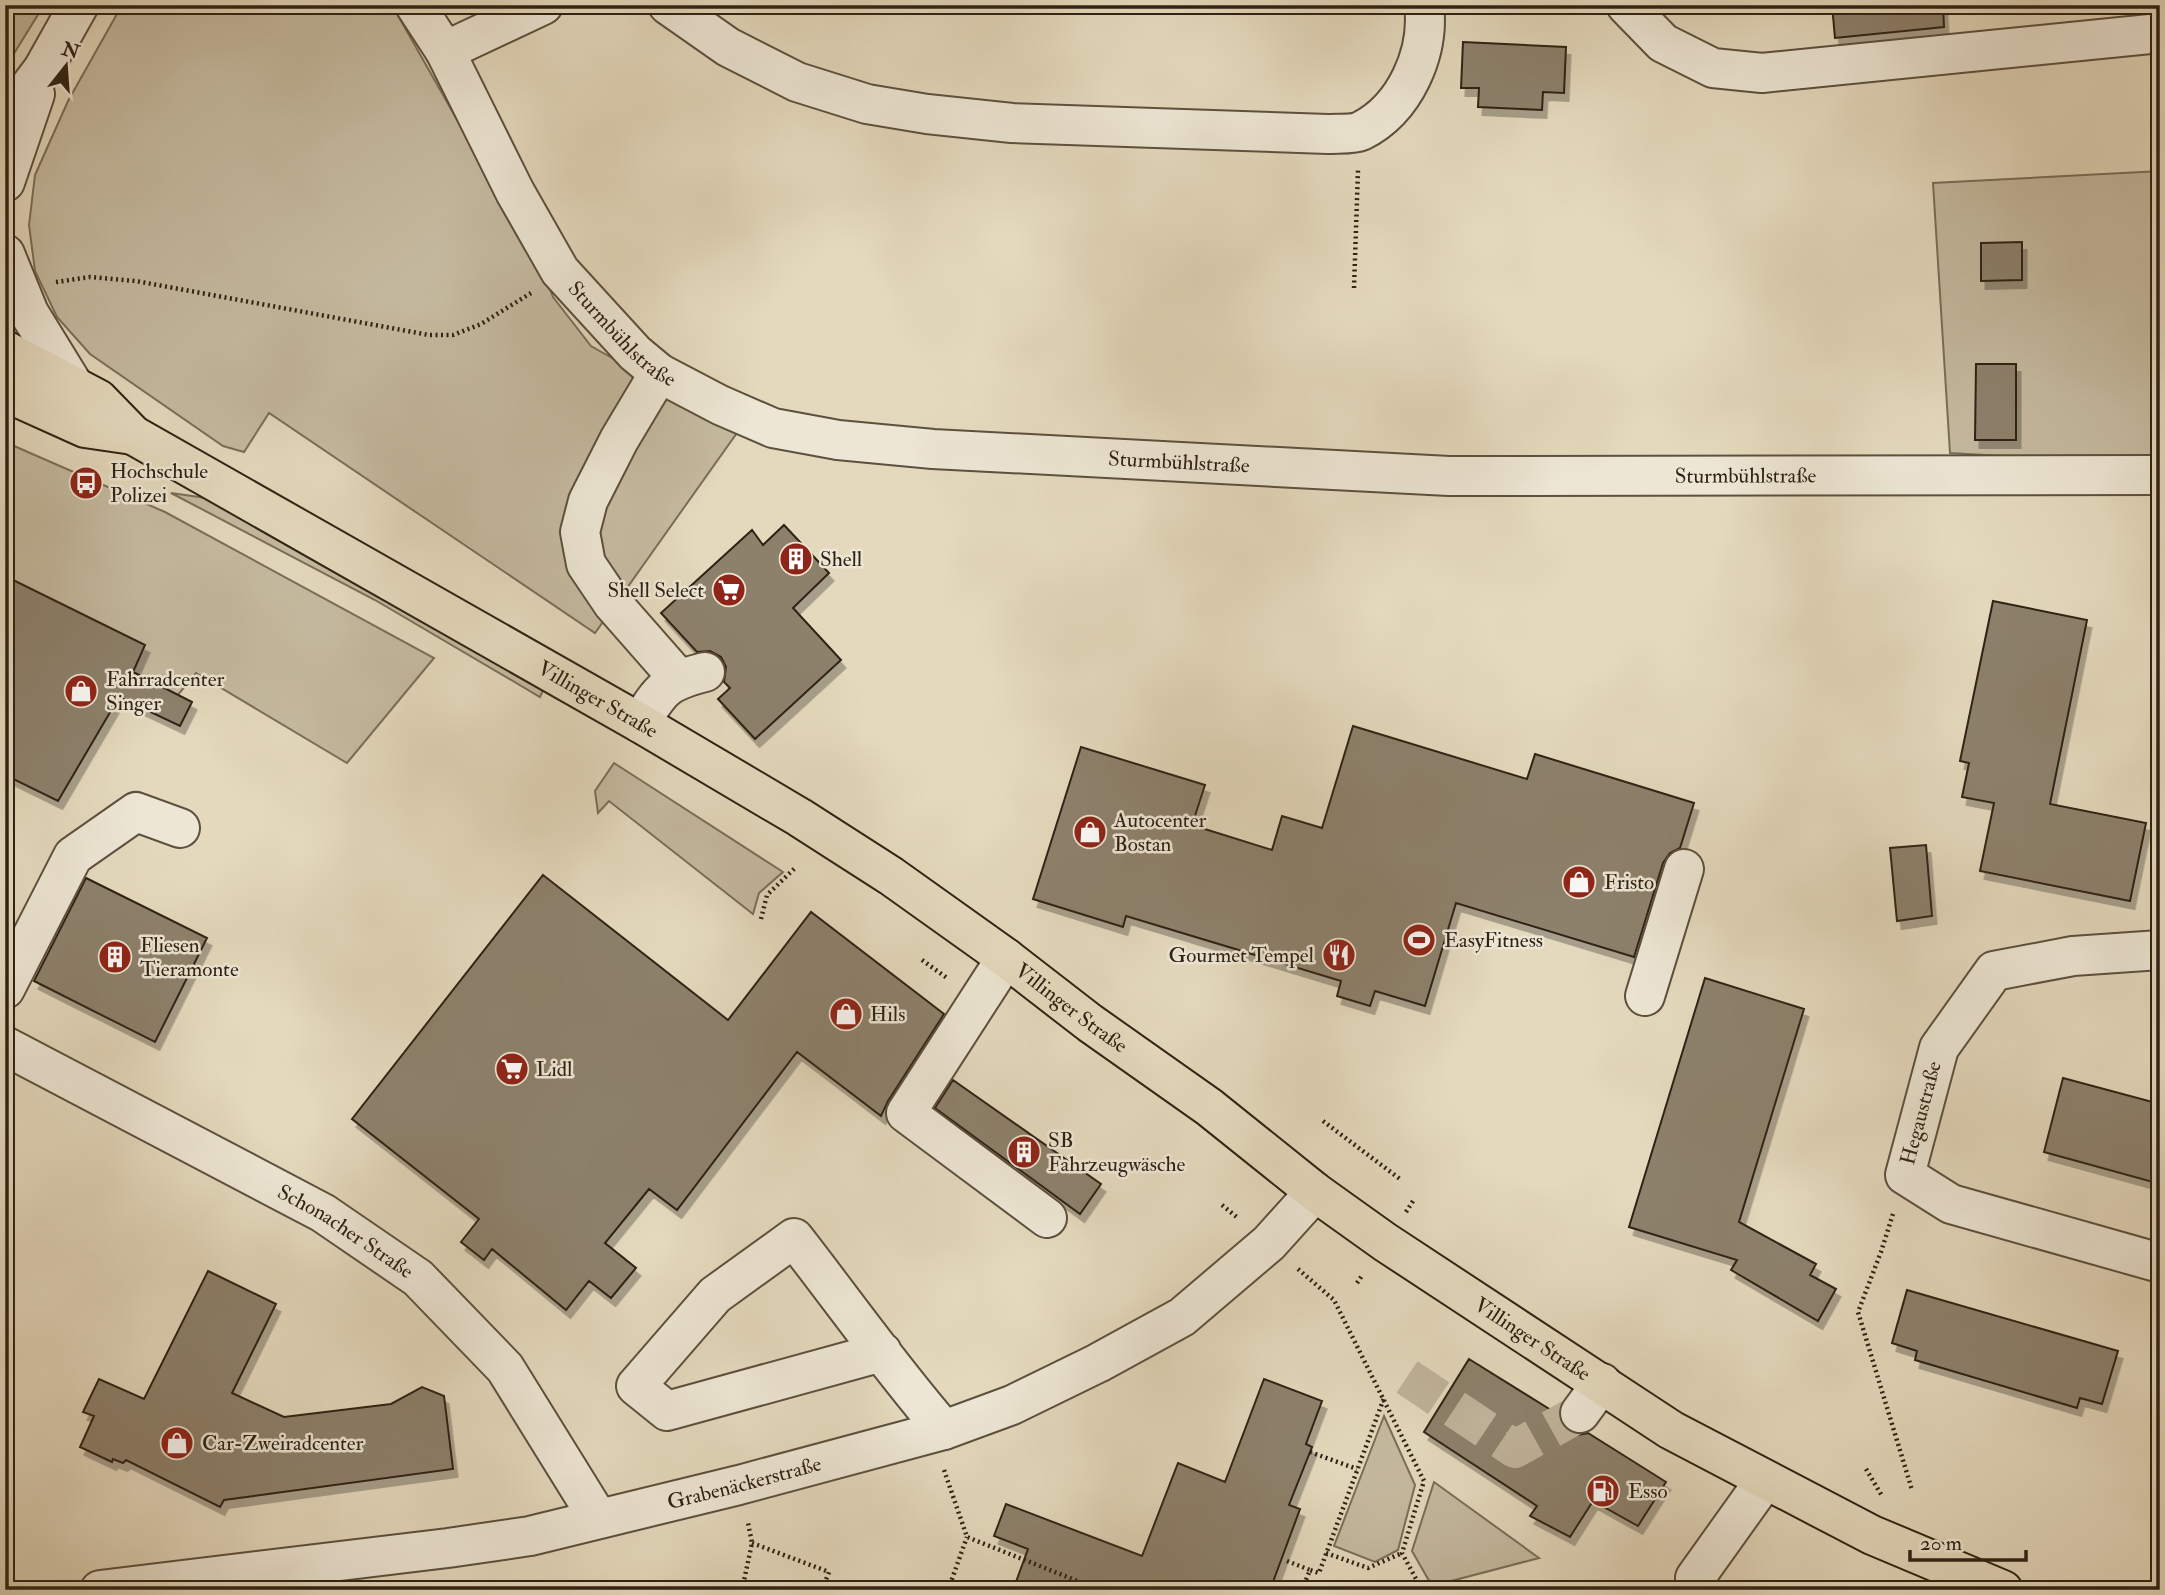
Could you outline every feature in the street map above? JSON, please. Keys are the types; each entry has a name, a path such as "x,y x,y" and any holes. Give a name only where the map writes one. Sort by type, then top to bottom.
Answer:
{"main road":[{"name":"Villinger Straße","path":"5,350 98,399 133,436 640,723 799,817 891,876 1209,1107 1449,1297 1602,1383 1671,1430 1765,1480 1872,1535 2003,1590"},
{"name":"Villinger Straße","path":"5,392 85,428 133,436"}],"street":[{"path":"5,120 43,69 79,5"},
{"name":"Sturmbühlstraße","path":"415,5 445,51 515,192 560,271 635,353 659,373 720,405 773,428 838,440 933,449 1449,476 2160,475"},
{"path":"445,51 543,5"},
{"path":"668,5 728,47 797,82 867,104 927,114 1012,122 1328,134 1359,132 1389,112 1407,86 1419,58 1426,21 1424,5"},
{"path":"1626,5 1663,43 1713,68 1762,74 2160,33"},
{"path":"5,182 43,69"},
{"path":"5,254 29,313 72,383"},
{"path":"640,723 659,692 691,675 613,604 586,564 580,531 588,501 619,440 659,373"},
{"path":"5,989 73,856 136,812 180,828"},
{"path":"1645,996 1684,869"},
{"name":"Hegaustraße","path":"2160,950 2073,956 1994,971 1939,1048 1905,1175 1951,1204 2160,1263"},
{"path":"1006,958 906,1113 1047,1217"},
{"name":"Schonacher Straße","path":"5,1046 323,1213 418,1278 505,1368 598,1518"},
{"name":"Grabenäckerstraße","path":"100,1590 530,1536 739,1485 938,1431 1012,1405 1098,1363 1182,1317 1269,1243 1315,1192"},
{"path":"882,1352 667,1411 636,1387 715,1295 794,1238 882,1352 938,1431"},
{"path":"1580,1413 1602,1383"},
{"path":"1695,1578 1765,1480"}],"path":[{"path":"1354,288 1359,132"},
{"path":"53,283 90,277 136,281 429,335 453,335 507,310 560,271"},
{"path":"761,919 766,895 795,868"},
{"path":"1323,1121 1400,1179"},
{"path":"1905,1175 1881,1252 1858,1311 1912,1490"},
{"path":"1269,1243 1334,1300 1424,1480 1402,1553 1422,1590"},
{"path":"1287,1561 1319,1573 1384,1398"},
{"path":"938,1431 967,1537 948,1590"},
{"path":"1310,1452 1357,1469"},
{"path":"739,1485 752,1543 742,1590"},
{"path":"967,1537 1100,1590"},
{"path":"752,1543 828,1572 822,1590"},
{"path":"1326,1553 1368,1568 1402,1553"},
{"path":"1302,1590 1310,1570"},
{"path":"1074,1590 1077,1581"}],"shaded area":[{"path":"5,5 44,5 5,68"},
{"path":"122,5 392,5 544,273 553,297 591,346 739,430 595,633 269,413 244,452 223,446 90,354 57,317 35,271 29,225 35,175 68,101"},
{"path":"2160,171 2160,465 1950,453 1933,183"},
{"path":"5,442 165,512 434,658 347,763 196,673 163,713 150,702 159,685 133,672 5,576"},
{"path":"171,493 206,498 545,686 540,697 375,600"},
{"path":"614,763 783,872 759,893 753,914 609,801 598,813 595,791"},
{"path":"1384,1416 1415,1485 1398,1550 1375,1562 1334,1546"},
{"path":"1434,1482 1539,1558 1432,1586 1412,1551"}],"building":[{"path":"1832,5 1943,5 1944,27 1835,38"},
{"path":"1463,42 1566,47 1564,93 1543,92 1542,110 1478,107 1479,88 1461,88"},
{"path":"2022,242 2022,280 1981,281 1981,243"},
{"path":"1976,364 2016,364 2016,440 1975,440"},
{"path":"784,525 829,573 793,608 841,660 755,739 718,699 730,688 724,682 726,667 721,657 710,651 697,652 661,613 752,530 763,545"},
{"name":"Fahrradcenter Singer","path":"5,576 145,645 133,672 192,702 180,726 119,697 58,801 5,775"},
{"path":"1993,601 2087,620 2050,804 2146,823 2130,901 1980,871 1994,803 1962,797 1969,763 1960,761"},
{"path":"1353,726 1527,779 1535,754 1694,803 1680,848 1670,853 1663,863 1634,957 1456,903 1425,1006 1375,991 1370,1006 1337,996 1341,981 1126,916 1123,927 1033,899 1081,747 1205,785 1192,825 1272,850 1282,816 1322,828"},
{"path":"1926,845 1932,916 1897,921 1890,848"},
{"path":"543,875 728,1020 811,912 944,1014 881,1116 797,1052 677,1210 649,1189 605,1243 636,1268 611,1298 589,1281 566,1310 492,1249 484,1260 461,1242 479,1219 352,1119"},
{"name":"Fliesen Tieramonte","path":"86,878 207,938 155,1042 34,981"},
{"path":"1705,978 1804,1009 1739,1222 1816,1264 1810,1275 1836,1289 1818,1321 1731,1270 1737,1260 1629,1227"},
{"path":"2063,1078 2160,1104 2160,1184 2044,1152"},
{"name":"SB Fahrzeugwäsche","path":"953,1080 1101,1184 1080,1214 935,1108"},
{"path":"208,1271 276,1304 232,1393 284,1417 391,1404 422,1387 444,1396 453,1469 224,1500 220,1507 126,1460 123,1463 113,1459 112,1462 80,1447 94,1416 83,1412 99,1379 144,1399"},
{"path":"1907,1290 2118,1351 2102,1404 2080,1398 2077,1408 1915,1360 1917,1351 1892,1343"},
{"path":"1469,1359 1559,1415 1560,1422 1568,1431 1578,1435 1588,1433 1666,1482 1638,1526 1593,1501 1570,1537 1530,1516 1537,1506 1424,1432"},
{"path":"1264,1379 1322,1401 1306,1444 1312,1447 1289,1505 1300,1509 1270,1590 1013,1590 1028,1549 994,1536 1006,1504 1142,1556 1178,1463 1225,1482"}],"tunnel":[{"path":"1407,1377 1515,1449 1580,1413"}],"place":[{"name":"Hochschule Polizei","path":"86,483"},
{"name":"Shell","path":"796,559"},
{"name":"Shell Select","path":"729,590"},
{"name":"Fahrradcenter Singer","path":"81,691"},
{"name":"Autocenter Bostan","path":"1090,832"},
{"name":"Fristo","path":"1579,882"},
{"name":"EasyFitness","path":"1419,940"},
{"name":"Gourmet Tempel","path":"1339,955"},
{"name":"Fliesen Tieramonte","path":"115,957"},
{"name":"Hils","path":"846,1014"},
{"name":"Lidl","path":"512,1069"},
{"name":"SB Fahrzeugwäsche","path":"1024,1152"},
{"name":"Car-Zweiradcenter","path":"177,1443"},
{"name":"Esso","path":"1603,1491"}]}
